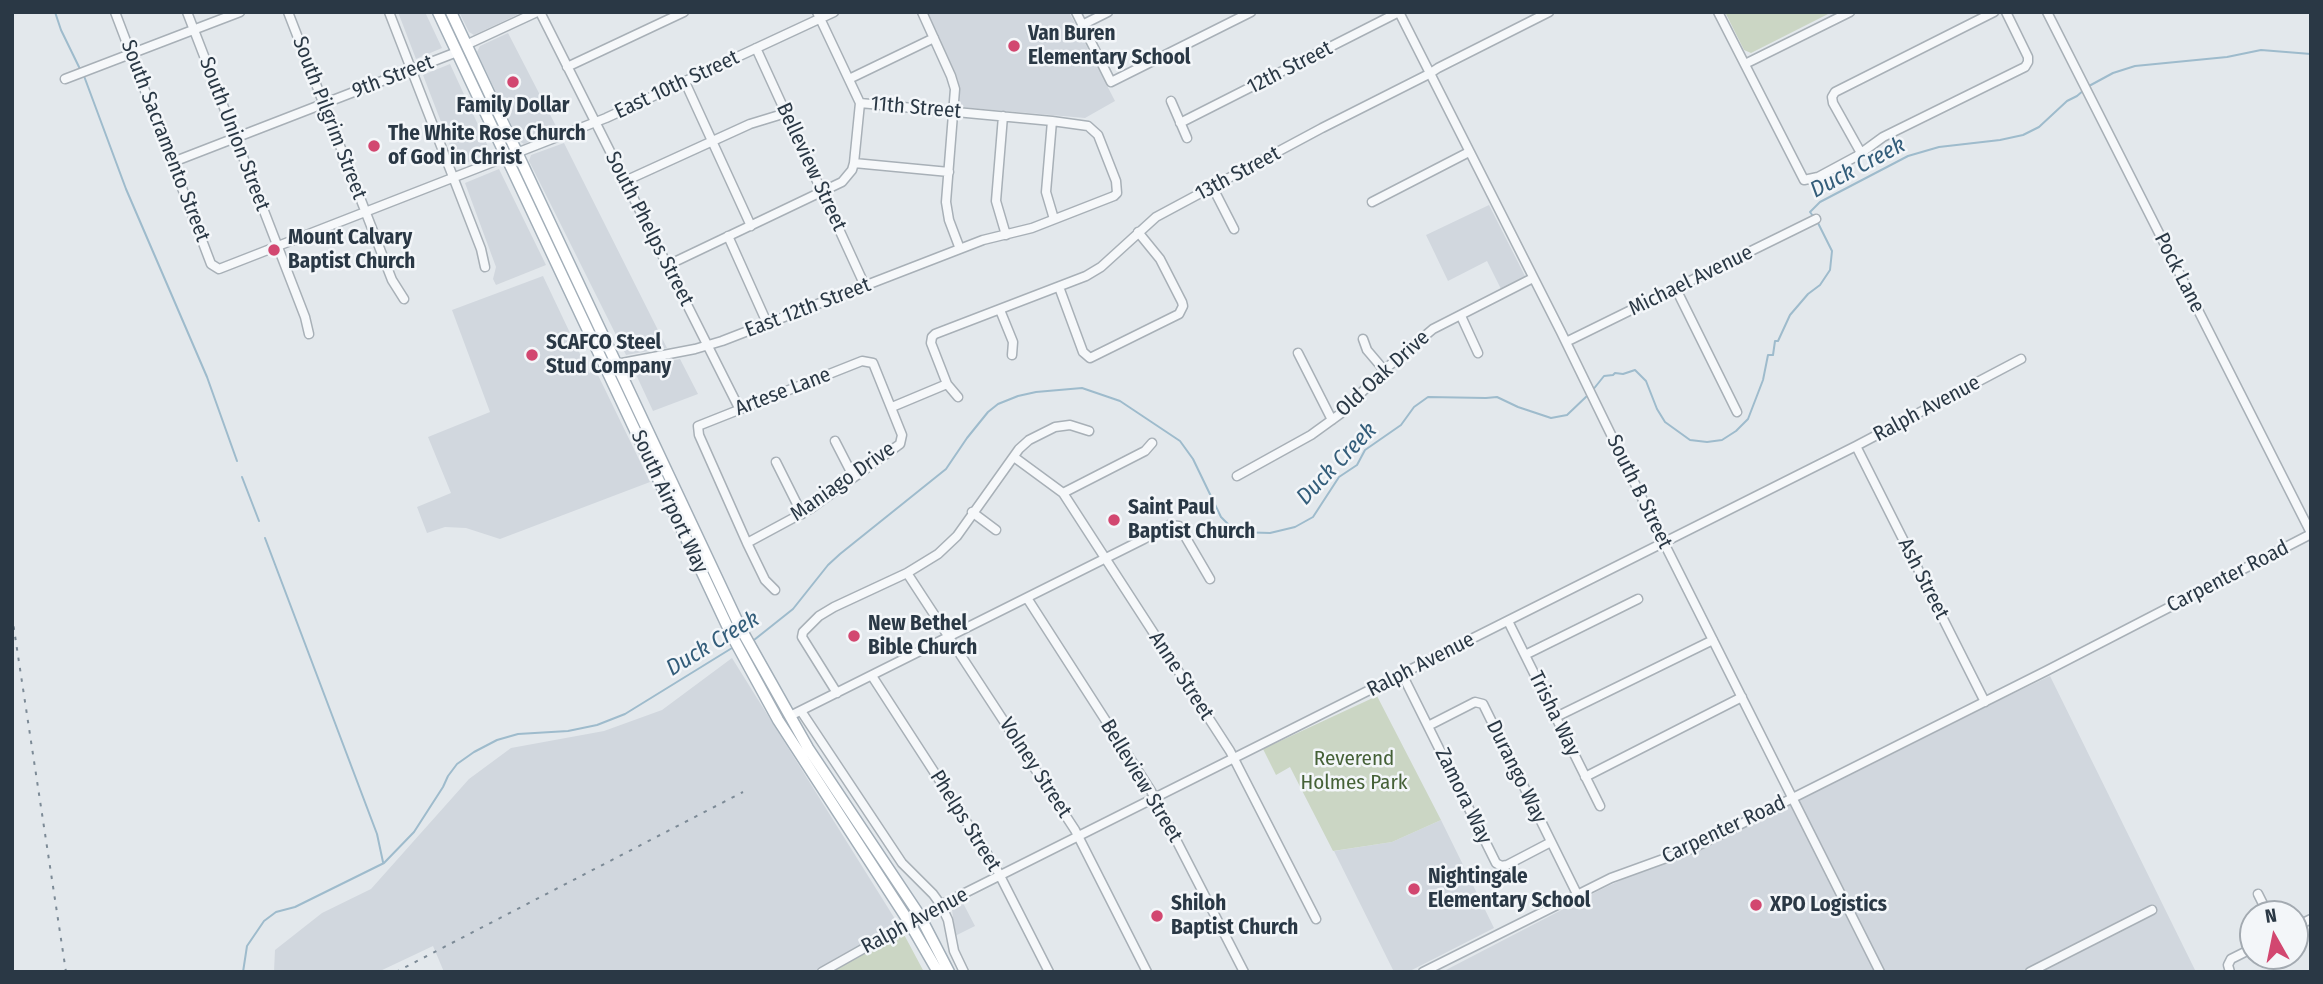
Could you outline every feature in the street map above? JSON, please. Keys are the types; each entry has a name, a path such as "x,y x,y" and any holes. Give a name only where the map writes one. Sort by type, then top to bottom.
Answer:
{"main road":[{"name":"South Airport Way","path":"438,12 556,266 611,364"},
{"name":"South Airport Way","path":"451,12 468,44 611,364 778,720 909,922 938,972"},
{"name":"South Airport Way","path":"747,653 920,916 948,972"}],"street":[{"name":"South Sacramento Street","path":"116,12 211,264 216,268"},
{"name":"South Union Street","path":"187,12 305,317 309,334"},
{"path":"65,79 240,12"},
{"name":"South Pilgrim Street","path":"288,12 392,280 404,299"},
{"path":"389,12 454,177 485,267"},
{"path":"468,44 538,12"},
{"name":"South Phelps Street","path":"538,12 739,408"},
{"path":"567,66 684,12"},
{"name":"East 10th Street","path":"216,268 222,268 595,122 685,82 819,15 834,12"},
{"path":"922,12 953,80 955,96 946,210 960,249"},
{"path":"1076,12 1111,82 1251,12"},
{"path":"1083,25 1108,12"},
{"name":"South B Street","path":"1399,12 1880,972"},
{"name":"12th Street","path":"1180,122 1399,12"},
{"name":"13th Street","path":"947,384 932,337 1059,287 1101,267 1156,218 1322,128 1549,12"},
{"path":"1718,12 1804,180 1818,177 1861,153 1884,136 2025,66 2028,57 2006,12"},
{"path":"1745,64 1850,12"},
{"path":"1861,153 1833,103 1835,92 1994,12"},
{"name":"Pock Lane","path":"2047,12 2311,534"},
{"path":"819,15 860,103"},
{"path":"849,79 934,38"},
{"name":"Belleview Street","path":"756,48 864,286"},
{"name":"9th Street","path":"173,162 457,52"},
{"path":"685,82 751,226"},
{"path":"1171,101 1187,138"},
{"name":"11th Street","path":"854,163 860,103 1082,124 1095,132 1116,181 1117,193 1114,197 1054,219"},
{"path":"625,181 750,124 786,113"},
{"path":"1003,116 996,201 1006,235 1054,219 1046,192 1052,121"},
{"path":"1372,202 1469,152"},
{"path":"668,264 823,192 845,179 854,163 949,172"},
{"path":"1213,188 1234,229"},
{"name":"Michael Avenue","path":"1566,342 1816,219"},
{"path":"1059,287 1083,352 1090,358 1179,314 1182,311 1182,302 1160,259 1138,232"},
{"name":"East 12th Street","path":"611,364 708,345 983,240 1006,235"},
{"path":"728,236 767,323"},
{"name":"Old Oak Drive","path":"1237,476 1311,435 1352,405 1384,370 1433,329 1533,278"},
{"path":"1676,289 1737,412"},
{"path":"1000,310 1013,342 1012,355"},
{"path":"1461,316 1478,353"},
{"path":"1363,339 1367,350 1384,370"},
{"path":"1298,353 1332,420"},
{"name":"Ralph Avenue","path":"822,972 941,905 1856,446 2021,359"},
{"name":"Artese Lane","path":"747,543 699,435 698,426 862,361 873,363 892,407"},
{"path":"892,407 947,384 958,397"},
{"name":"Maniago Drive","path":"747,543 802,514 901,442 902,435 892,407"},
{"path":"837,693 802,637 803,632 819,616 907,573 948,545 1029,440 1055,427 1069,425 1089,431"},
{"path":"835,441 853,477"},
{"path":"1063,493 1145,452 1152,443"},
{"name":"Ash Street","path":"1856,446 1985,702"},
{"name":"Anne Street","path":"1014,457 1063,493 1234,759 1316,919"},
{"path":"776,462 802,514"},
{"path":"972,512 996,530"},
{"path":"790,716 1169,525 1179,526 1210,579"},
{"name":"Carpenter Road","path":"1423,972 1577,894 1627,871 1681,853 1793,798 2311,534"},
{"path":"747,543 765,580 775,590"},
{"name":"Volney Street","path":"907,573 1078,836 1147,972"},
{"name":"Belleview Street","path":"1027,598 1155,798 1244,972"},
{"path":"1525,655 1637,599"},
{"name":"Trisha Way","path":"1508,621 1600,806"},
{"path":"1556,717 1713,640"},
{"name":"Zamora Way","path":"1402,674 1496,863 1507,865 1551,842"},
{"name":"Phelps Street","path":"872,676 1000,876 1049,972"},
{"path":"1585,777 1742,697"},
{"name":"Durango Way","path":"1428,726 1475,702 1483,704 1577,894"},
{"path":"801,711 902,863 941,905 954,951 964,972"},
{"path":"2258,894 2261,900"},
{"path":"2030,972 2151,910"},
{"path":"2229,968 2231,959 2239,955"}],"shaded area":[{"path":"398,12 425,12 442,48 416,59"},
{"path":"459,12 523,12 474,35 469,32"},
{"name":"Van Buren Elementary School","path":"927,12 1069,12 1115,101 1085,118 960,107 958,80"},
{"path":"508,33 558,130 524,144 519,141 477,52 480,46"},
{"path":"450,64 491,153 458,166 423,75"},
{"path":"564,143 667,348 626,355 529,161 531,155"},
{"path":"499,169 546,265 496,285 493,279 496,267 465,183"},
{"path":"1489,205 1525,276 1501,289 1487,261 1448,281 1426,235"},
{"path":"543,276 589,373 596,371 650,482 500,539 466,528 445,527 427,533 417,507 451,493 428,437 490,412 452,310"},
{"path":"680,359 698,394 653,411 633,368"},
{"path":"732,658 900,927 813,972 444,972 433,946 378,972 274,972 275,950 322,913 371,889 469,779 511,748 604,731 662,710"},
{"path":"2050,676 2196,972 1442,972 1600,890"},
{"name":"Nightingale Elementary School","path":"1441,820 1494,928 1408,972 1394,972 1334,851 1392,842"},
{"path":"963,903 975,926 955,936 952,909"}],"green space":[{"path":"1725,12 1832,12 1751,53 1744,50"},
{"name":"Reverend Holmes Park","path":"1377,696 1441,820 1392,842 1333,851 1290,767 1276,775 1263,749"},
{"path":"900,927 924,972 813,972"}],"waterway":[{"path":"55,12 80,69"},
{"name":"Duck Creek","path":"2089,86 2113,73 2135,66 2227,57 2261,50 2311,54"},
{"path":"84,76 126,189 207,377 237,461"},
{"name":"Duck Creek","path":"1813,216 1810,212 1820,202 1908,156 1939,147 2023,135 2039,127 2067,101 2084,90"},
{"name":"Duck Creek","path":"1592,391 1604,376 1635,370 1646,381 1665,422 1690,440 1722,440 1736,431 1748,419 1763,380 1768,355 1773,355 1775,341 1778,341 1790,315 1808,294 1820,285 1830,270 1832,251 1817,221"},
{"name":"Duck Creek","path":"754,640 793,609 840,554 946,469 988,412 998,404 1018,396 1082,388 1120,401 1180,441 1193,459 1221,517 1236,532 1270,533 1295,527 1313,517 1339,477 1357,465 1365,450 1401,425 1414,407 1428,397 1497,397 1551,418 1567,415 1588,395"},
{"path":"242,477 259,521"},
{"path":"265,538 377,834 383,862"},
{"name":"Duck Creek","path":"243,972 247,946 264,921 276,912 295,907 384,863 414,832 457,764 474,752 497,740 518,734 568,731 597,725 625,714 732,648"}],"railway":[{"path":"12,616 66,972"},
{"path":"396,972 743,792"}],"place":[{"name":"Van Buren Elementary School","path":"1014,46"},
{"name":"Family Dollar","path":"513,82"},
{"name":"The White Rose Church of God in Christ","path":"374,146"},
{"name":"Mount Calvary Baptist Church","path":"274,250"},
{"name":"SCAFCO Steel Stud Company","path":"532,355"},
{"name":"Saint Paul Baptist Church","path":"1114,520"},
{"name":"New Bethel Bible Church","path":"854,636"},
{"name":"Nightingale Elementary School","path":"1414,889"},
{"name":"XPO Logistics","path":"1756,905"},
{"name":"Shiloh Baptist Church","path":"1157,916"}]}
